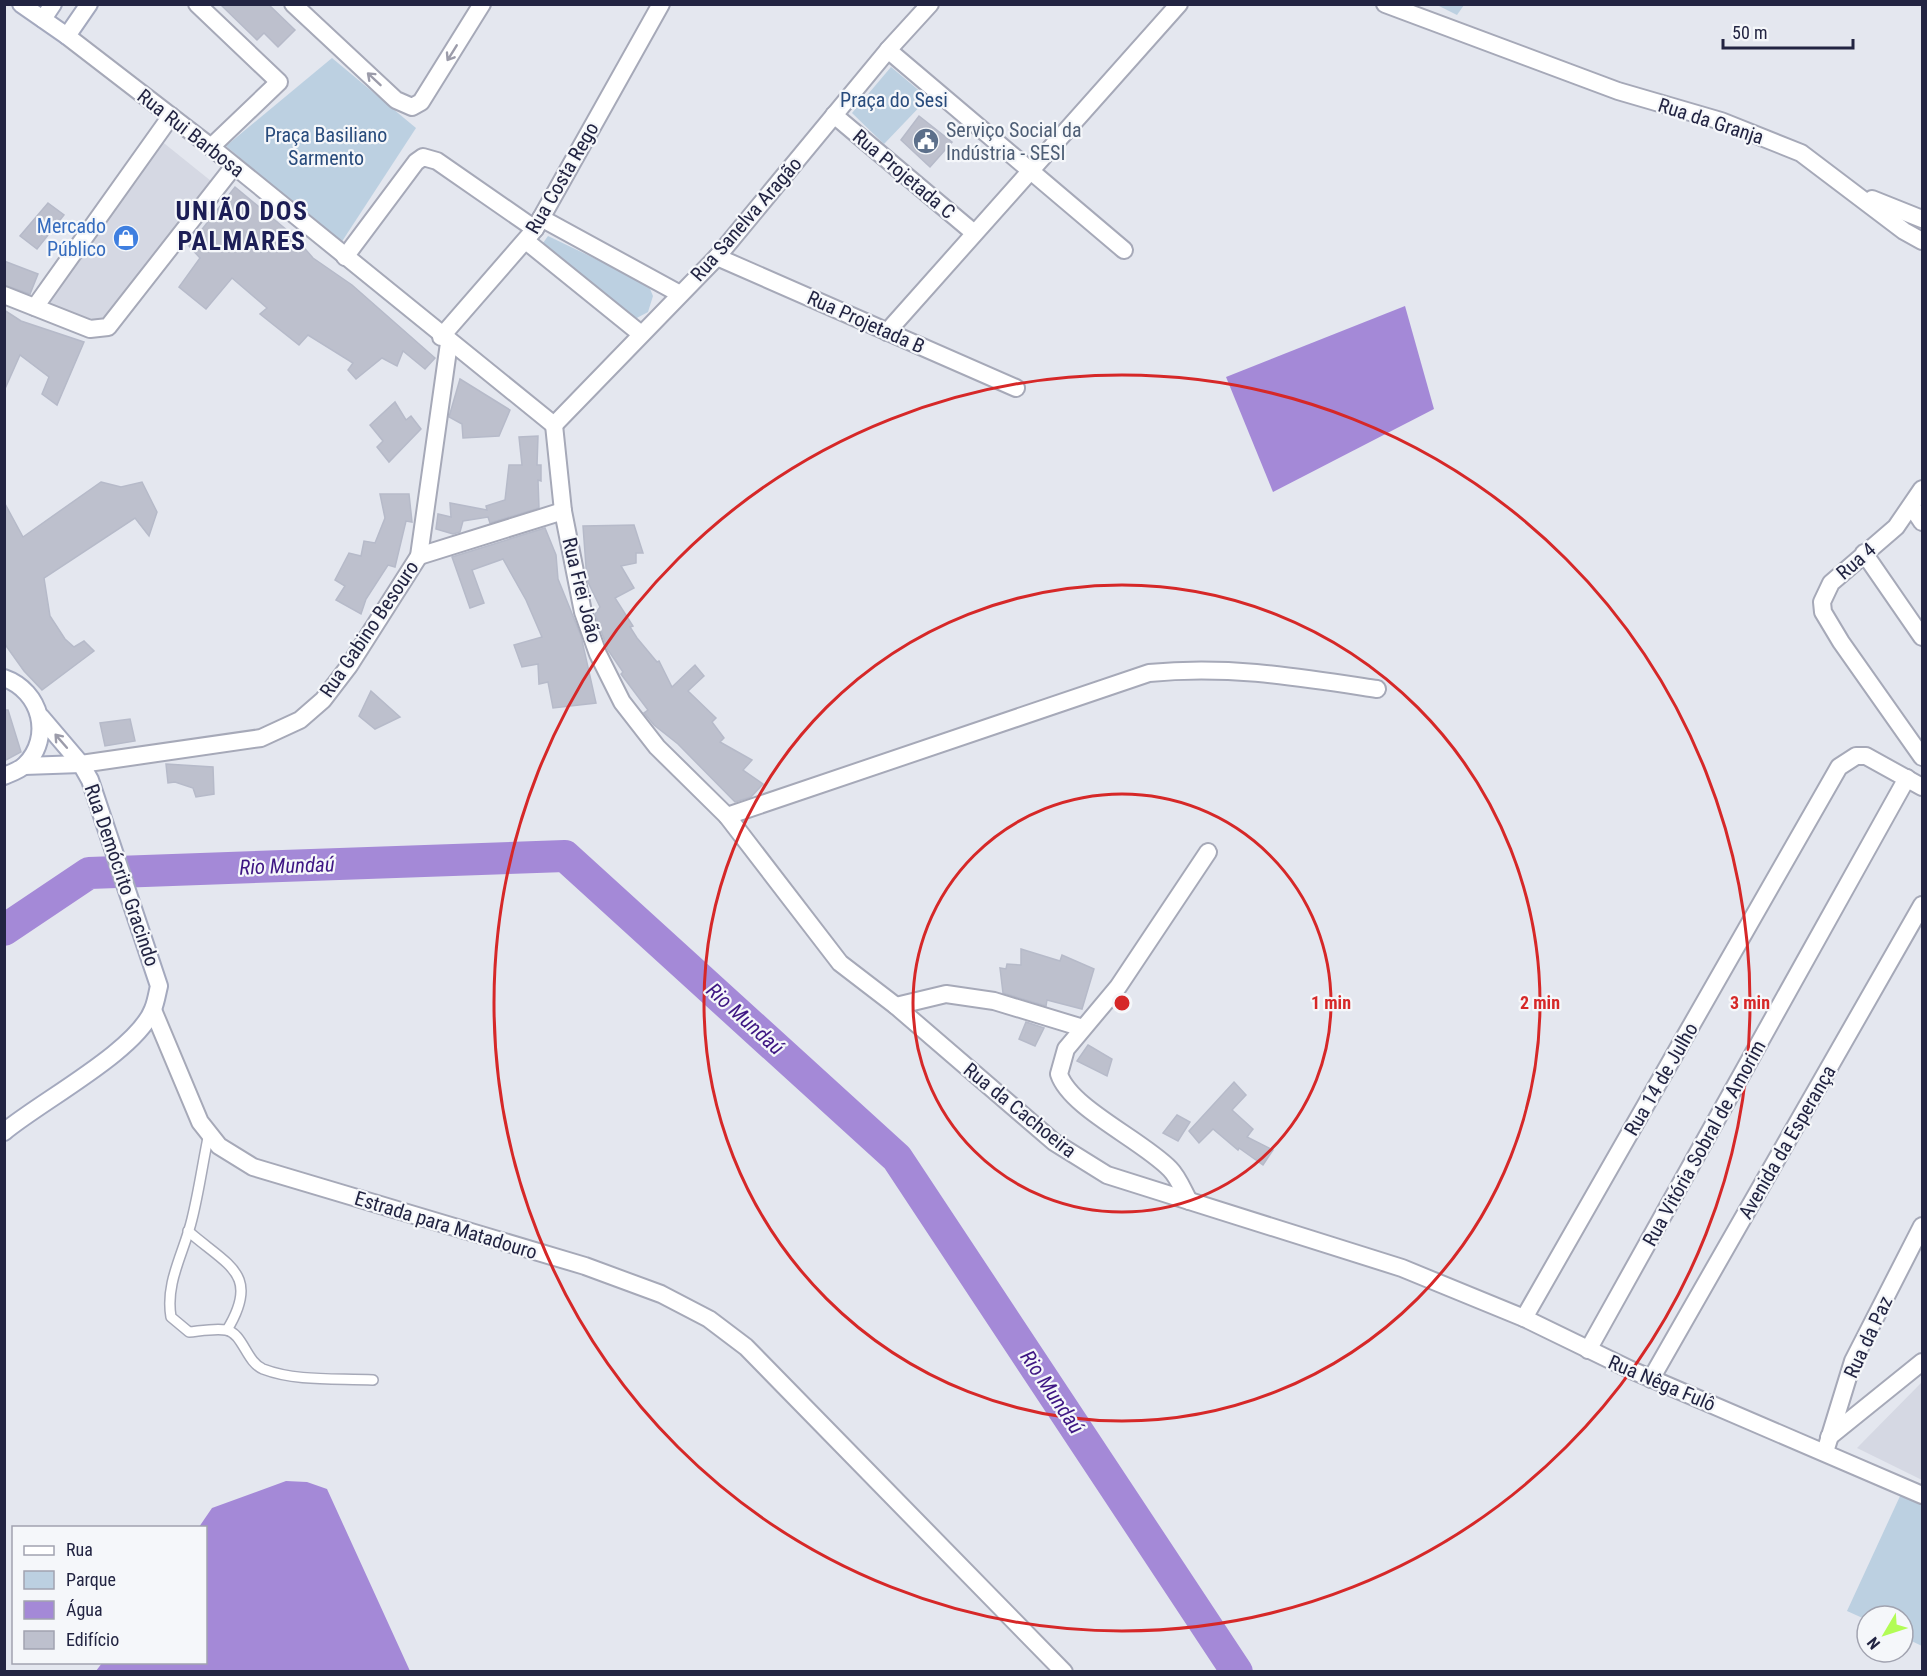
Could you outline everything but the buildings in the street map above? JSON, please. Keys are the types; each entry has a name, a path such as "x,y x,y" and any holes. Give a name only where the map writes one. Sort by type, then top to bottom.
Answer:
{"street":[{"name":"Rua Rui Barbosa","path":"21,4 67,36 211,147 445,340 554,426"},
{"path":"43,19 53,4"},
{"path":"67,36 89,4"},
{"path":"197,4 279,82 211,147"},
{"path":"293,4 396,100 412,107 421,102 483,4"},
{"name":"Rua Costa Rego","path":"445,340 534,229 661,4"},
{"name":"Rua Sanelva Aragão","path":"554,426 717,257 888,50 930,4"},
{"path":"887,332 1179,4"},
{"name":"Rua da Granja","path":"1385,4 1618,91 1721,121 1801,153 1904,231 1923,241"},
{"path":"888,50 1124,250"},
{"path":"35,307 171,116"},
{"name":"Rua Projetada C","path":"834,116 974,232"},
{"path":"345,257 416,162 423,157 437,161 534,229 641,334"},
{"path":"4,295 90,329 108,327 234,166"},
{"path":"1854,192 1923,219"},
{"path":"534,229 680,294"},
{"name":"Rua Projetada B","path":"717,257 1016,388"},
{"name":"Rua Gabino Besouro","path":"81,764 261,738 300,720 323,700 349,666 419,556 445,340"},
{"name":"Rua Frei João","path":"554,426 563,512 583,612 598,654 622,702 657,747 727,816"},
{"name":"Rua 4","path":"1923,489 1896,527 1832,583 1822,602 1822,612 1841,642 1923,757"},
{"path":"1912,507 1923,522"},
{"path":"419,556 563,512"},
{"path":"1864,553 1923,637"},
{"path":"727,816 1149,673 1194,668 1270,673 1377,689"},
{"name":"Rua Demócrito Gracindo","path":"4,1132 115,1052 142,1027 153,1010 159,986 90,780 81,764 41,717 29,694 5,678"},
{"path":"4,776 24,766 39,744 41,717"},
{"name":"Rua 14 de Julho","path":"1524,1318 1839,767 1856,756 1866,756 1923,787"},
{"name":"Rua Demócrito Gracindo","path":"24,766 81,764"},
{"name":"Rua Vitória Sobral de Amorim","path":"1588,1350 1907,778"},
{"name":"Rua da Cachoeira","path":"727,816 840,963 896,1006 1054,1142 1107,1175 1402,1268"},
{"path":"1189,1201 1172,1171 1142,1145 1071,1096 1059,1074 1066,1049 1118,987 1208,852"},
{"name":"Avenida da Esperança","path":"1651,1379 1923,905"},
{"path":"896,1006 946,994 994,1001 1083,1028"},
{"name":"Estrada para Matadouro","path":"153,1010 200,1122 219,1146 253,1167 585,1266 661,1294 718,1326 746,1347 1064,1671"},
{"name":"Rua da Paz","path":"1827,1445 1853,1361 1923,1226"},
{"name":"Rua Nêga Fulô","path":"1402,1268 1524,1318 1651,1379 1827,1445 1923,1495"},
{"path":"1827,1445 1923,1362"}],"lane":[{"path":"208,1132 188,1231 172,1278 168,1299 171,1317 189,1332 227,1330 236,1336 248,1357 261,1368 290,1376 374,1380"},
{"path":"188,1231 232,1268 242,1282 241,1303 227,1330"}],"shaded area":[{"name":"Mercado Público","path":"160,140 211,181 99,328 44,303"},
{"path":"1922,1382 1922,1480 1857,1448"}],"green space":[{"path":"1437,5 1464,5 1457,15"},
{"name":"Praça Basiliano Sarmento","path":"332,58 416,128 341,243 226,146"},
{"name":"Praça do Sesi","path":"891,67 928,98 884,144 852,113"},
{"path":"548,236 648,284 653,296 648,312 635,319 543,243"},
{"path":"1901,1494 1922,1504 1922,1646 1915,1643 1915,1604 1855,1604 1855,1615 1847,1611"}],"water":[{"path":"1405,306 1434,409 1273,492 1226,377"},
{"path":"286,1481 307,1482 327,1489 410,1671 96,1671 101,1664 207,1664 207,1526 200,1526 212,1508"}],"waterway":[{"name":"Rio Mundaú","path":"4,930 89,873 565,856 897,1158 1237,1672"}],"place":[{"name":"Serviço Social da Indústria - SESI","path":"926,141"},
{"name":"Mercado Público","path":"126,238"}],"district":[{"name":"UNIÃO DOS PALMARES","path":"242,226"}]}
